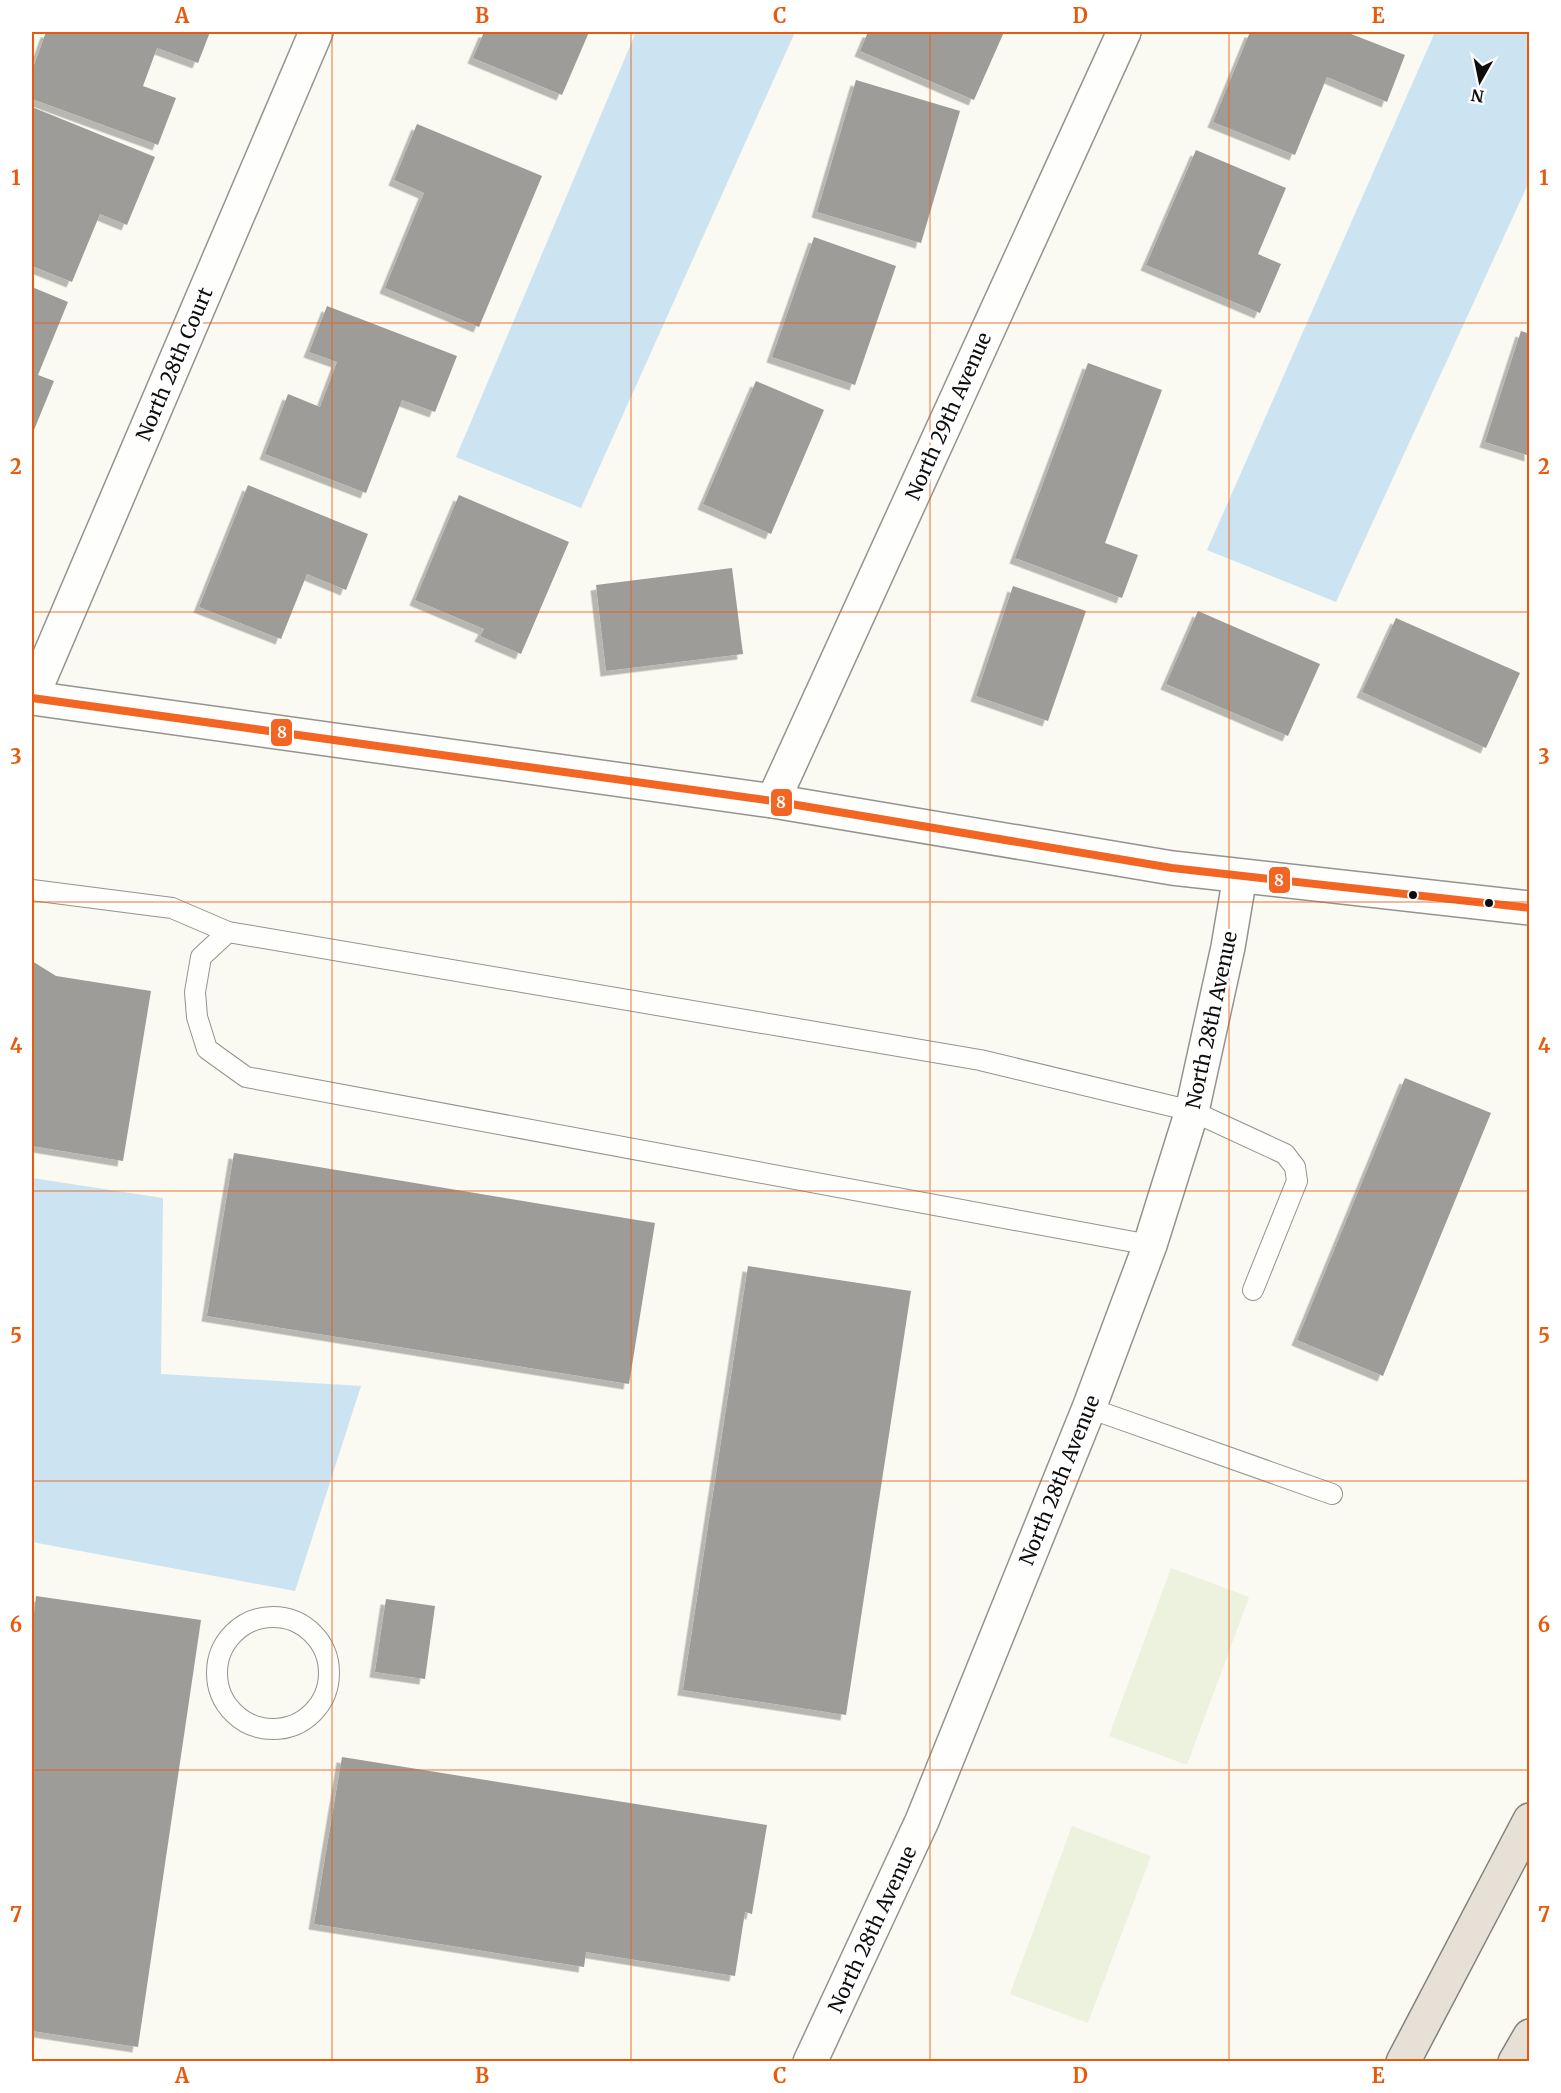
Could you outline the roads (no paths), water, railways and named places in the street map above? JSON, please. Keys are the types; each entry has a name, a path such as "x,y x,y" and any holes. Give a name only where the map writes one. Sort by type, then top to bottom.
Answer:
{"highway":[{"path":"1403,2061 1530,1820"},
{"path":"1515,2061 1530,2036"}],"street":[{"name":"North 28th Court","path":"32,698 316,32"},
{"name":"North 29th Avenue","path":"773,801 1124,32"},
{"path":"32,698 773,801 1172,868 1527,902"},
{"name":"North 28th Avenue","path":"810,2061 922,1821 1089,1408 1150,1245 1192,1111 1228,947 1240,876"}],"lane":[{"path":"32,890 172,908 228,932 980,1060 1192,1111 1268,1144 1285,1154 1296,1167 1297,1181 1253,1290"},
{"path":"228,932 201,957 195,992 196,1017 207,1049 246,1077 1150,1245"},
{"path":"1089,1408 1332,1494"},
{"path":"264,1618 283,1618 300,1625 315,1636 320,1644 329,1671 327,1689 318,1706 305,1719 288,1727 269,1729 252,1725 236,1716 224,1701 218,1684 217,1666 222,1649 232,1634 247,1623 264,1618"}],"water":[{"path":"636,32 795,32 581,508 456,457"},
{"path":"1435,32 1529,32 1529,182 1336,602 1207,550"},
{"path":"32,1178 163,1198 161,1374 361,1386 295,1591 32,1542"}]}
